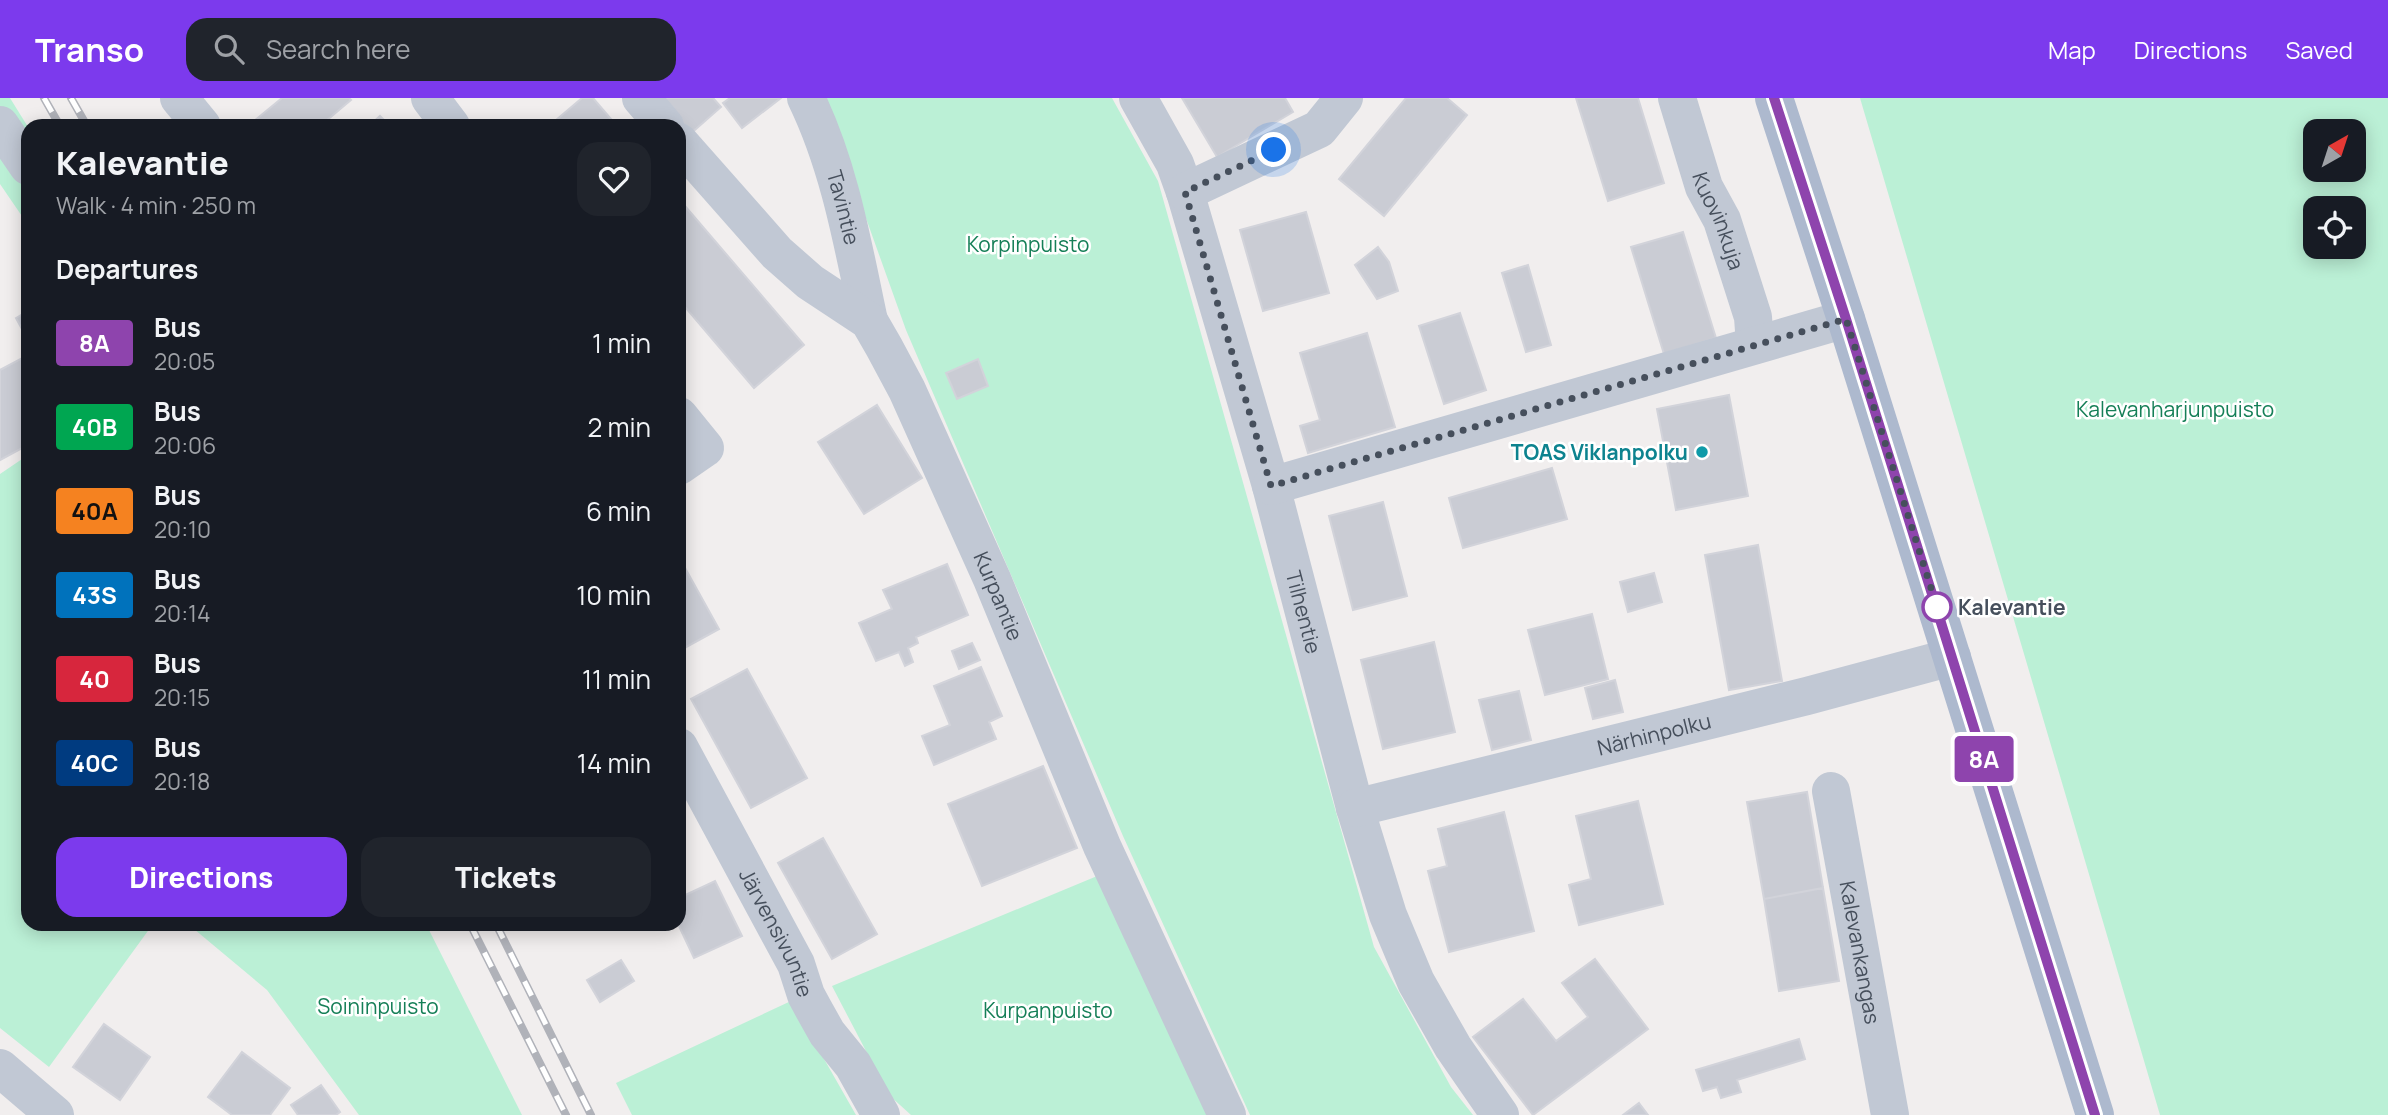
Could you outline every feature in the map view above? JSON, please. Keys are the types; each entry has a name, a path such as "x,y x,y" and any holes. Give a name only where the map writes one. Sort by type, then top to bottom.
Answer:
{"main road":[{"path":"1774,98 1846,319 2095,1115"}],"street":[{"path":"179,98 196,119"},
{"path":"430,98 446,119"},
{"path":"640,98 659,119"},
{"name":"Tavintie","path":"806,98 817,120 840,189 869,321"},
{"name":"Tilhentie","path":"1138,98 1175,164 1185,192 1271,486 1355,808 1388,915 1416,982 1453,1047 1500,1115"},
{"path":"1185,192 1319,130 1344,98"},
{"name":"Kuovinkuja","path":"1677,98 1704,187 1726,232 1752,317 1755,345"},
{"path":"0,125 21,156"},
{"name":"Kurpantie","path":"686,150 776,254 810,282 869,321 913,402 992,579 1102,846 1227,1115"},
{"path":"1271,486 1846,319"},
{"path":"686,438 692,457"},
{"name":"Närhinpolku","path":"1355,808 1807,696 1952,657"},
{"name":"Järvensivuntie","path":"686,760 796,964 813,1008 827,1033 853,1065 881,1115"},
{"name":"Kalevankangas","path":"1831,791 1890,1115"},
{"path":"0,1068 55,1115"}],"green space":[{"path":"0,98 10,98 23,119 21,215 0,184"},
{"name":"Korpinpuisto","path":"823,98 1112,98 1158,181 1374,947 1451,1087 1473,1115 1250,1115 1123,836 906,330"},
{"name":"Kalevanharjunpuisto","path":"1860,98 2388,98 2388,1115 2160,1115"},
{"path":"21,460 21,931 148,931 49,1067 0,1028 0,474"},
{"name":"Kurpanpuisto","path":"1102,874 1215,1115 911,1115 889,1095 832,986"},
{"name":"Soininpuisto","path":"196,931 430,931 522,1115 359,1115 267,990"},
{"path":"791,1001 856,1115 632,1115 616,1083"}],"building":[{"path":"282,98 351,100 328,119 256,119"},
{"path":"582,98 593,98 611,119 557,119"},
{"path":"657,98 713,98 721,107 689,135 686,132 686,119 675,119"},
{"path":"730,98 781,98 742,128 723,103"},
{"path":"1182,98 1285,98 1293,112 1217,157"},
{"path":"1406,98 1447,98 1467,115 1384,216 1339,179"},
{"path":"1576,98 1638,98 1664,183 1608,201"},
{"path":"686,207 804,345 754,388 686,308"},
{"path":"1306,212 1329,293 1263,311 1240,230"},
{"path":"1683,232 1716,338 1664,354 1631,247"},
{"path":"1378,247 1389,262 1398,291 1377,299 1355,265"},
{"path":"1528,265 1551,345 1526,352 1502,273"},
{"path":"1460,313 1486,390 1444,404 1419,326"},
{"path":"1367,333 1395,427 1308,453 1300,426 1320,420 1300,353"},
{"path":"21,359 21,449 0,460 0,370"},
{"path":"978,359 988,386 957,399 946,373"},
{"name":"TOAS Viklanpolku","path":"1729,395 1748,496 1676,510 1657,409"},
{"path":"877,405 922,478 864,514 818,442"},
{"path":"1552,468 1567,519 1463,548 1449,498"},
{"path":"1383,502 1407,596 1353,610 1329,516"},
{"path":"1758,545 1782,681 1729,690 1705,555"},
{"path":"947,564 968,615 916,637 918,643 908,648 913,662 905,666 899,652 876,661 859,623 892,609 883,590"},
{"path":"686,570 719,629 686,647"},
{"path":"1654,573 1662,602 1628,612 1620,582"},
{"path":"1592,614 1608,679 1545,695 1528,630"},
{"path":"1434,642 1455,732 1383,749 1361,660"},
{"path":"972,643 980,660 959,669 952,651"},
{"path":"981,667 1002,716 989,722 996,739 934,765 922,736 950,725 934,686"},
{"path":"747,669 807,778 751,808 691,699"},
{"path":"1615,680 1623,712 1593,719 1585,688"},
{"path":"1519,691 1531,740 1492,750 1479,700"},
{"path":"1043,766 1077,848 982,886 948,804"},
{"path":"1807,792 1823,888 1764,899 1747,802"},
{"path":"1638,801 1663,904 1579,925 1569,885 1591,879 1576,816"},
{"path":"1504,812 1534,931 1449,952 1428,871 1447,866 1438,829"},
{"path":"823,838 877,934 832,959 778,863"},
{"path":"715,881 742,936 694,958 681,931 686,931 686,895"},
{"path":"1823,888 1839,981 1779,991 1764,899"},
{"path":"1595,959 1648,1029 1533,1115 1473,1037 1523,999 1556,1041 1588,1017 1562,983"},
{"path":"621,960 634,981 600,1002 587,980"},
{"path":"104,1024 150,1057 120,1100 73,1067"},
{"path":"1799,1039 1805,1059 1737,1080 1741,1092 1721,1098 1717,1087 1703,1091 1696,1070"},
{"path":"242,1052 290,1088 270,1115 232,1115 208,1097"},
{"path":"321,1085 340,1112 336,1115 298,1115 291,1105"},
{"path":"1639,1103 1648,1115 1623,1115"}],"railway":[{"path":"44,98 56,119"},
{"path":"71,98 83,119"},
{"path":"474,931 566,1115"},
{"path":"499,931 591,1115"}],"bus line":[{"name":"8A","path":"1774,98 1846,319 2095,1115"}],"place":[{"name":"TOAS Viklanpolku","path":"1702,452"},
{"name":"Kalevantie","path":"1937,607"}],"route":[{"path":"1274,150 1185,192 1271,486 1846,319 1937,607"}]}
